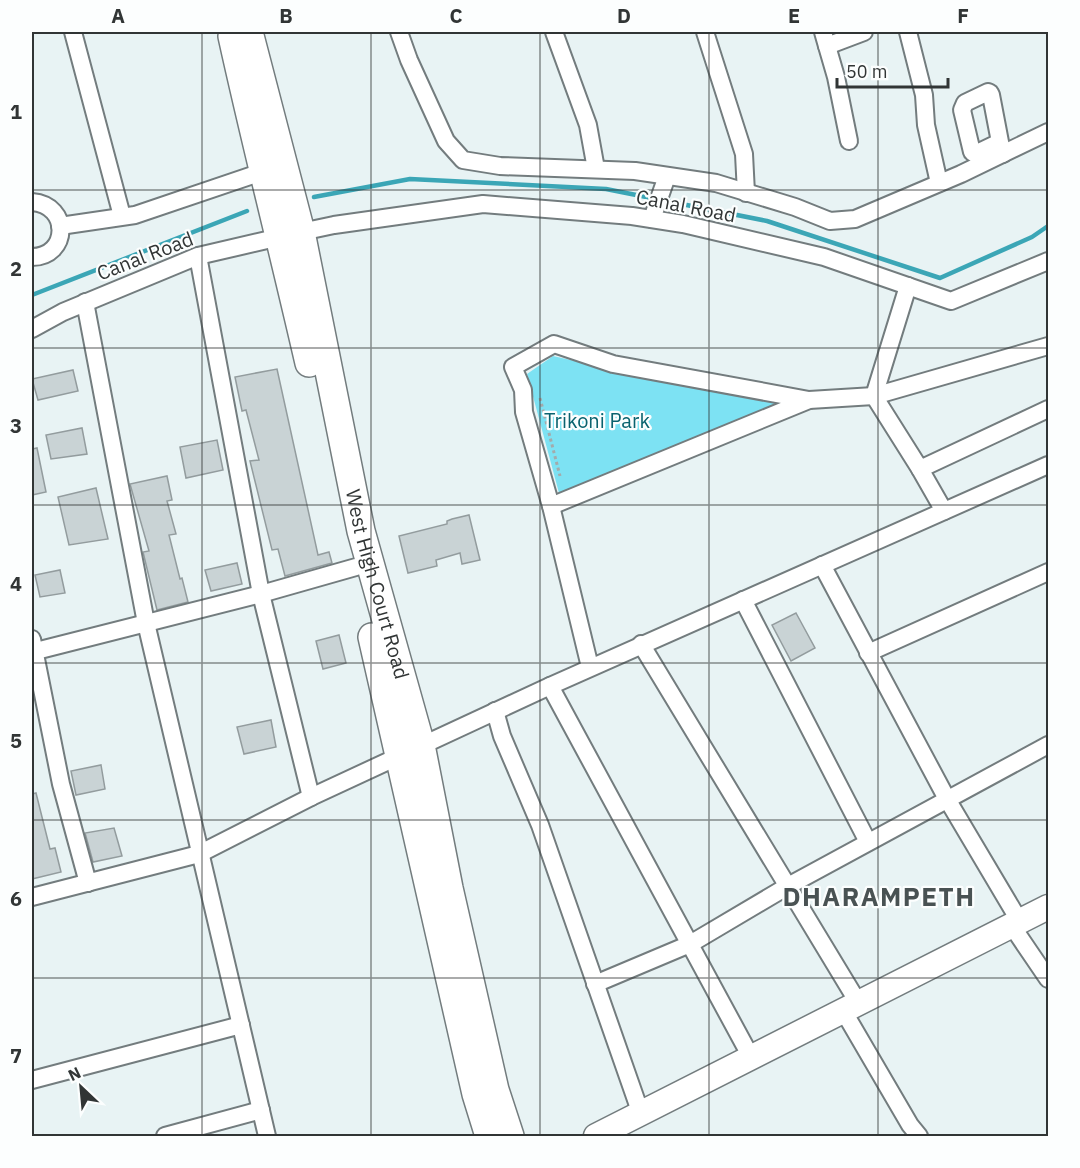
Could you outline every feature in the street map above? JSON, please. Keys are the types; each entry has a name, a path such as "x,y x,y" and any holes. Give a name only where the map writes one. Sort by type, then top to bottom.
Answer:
{"main road":[{"name":"West High Court Road","path":"231,32 262,172 290,235 361,531 410,750 476,1094 489,1137"},
{"name":"West High Court Road","path":"249,32 356,567 449,888 495,1090 510,1137"}],"street":[{"path":"73,32 122,216"},
{"path":"399,32 409,60 446,141 463,160 500,166 635,171 716,183 795,207 830,221 855,219 939,183 1002,148 1048,132"},
{"path":"554,32 588,126 596,169"},
{"path":"705,32 744,154 746,193"},
{"path":"849,141 836,77 825,39 864,32"},
{"path":"908,32 924,95 926,125 939,183"},
{"path":"60,226 135,214 262,172"},
{"path":"652,219 667,176"},
{"path":"32,202 47,206 58,218 60,226 60,234 51,250 44,255 32,256"},
{"name":"Canal Road","path":"32,329 63,312 198,256 334,225 483,204 652,219 824,257 951,301 1048,261"},
{"path":"198,256 261,594 311,797"},
{"path":"908,286 874,396 944,511"},
{"path":"85,303 146,623 267,1137"},
{"path":"590,667 551,506 524,412 523,390 513,367 554,344 613,364 809,400 874,396 1048,346"},
{"path":"551,506 809,400"},
{"path":"920,469 1048,409"},
{"path":"32,897 199,854 311,797 590,667 1048,465"},
{"path":"822,565 947,799 1048,979"},
{"path":"88,883 61,784 32,648 146,623 356,567"},
{"path":"868,652 1048,572"},
{"path":"743,600 868,842"},
{"path":"641,644 788,886 910,1125 919,1137"},
{"path":"549,686 752,1059"},
{"path":"495,711 502,736 540,825 641,1114"},
{"path":"595,984 690,944 788,886 1048,745"},
{"path":"596,1137 1048,907"},
{"path":"32,1080 241,1025"},
{"path":"165,1137 261,1110"}],"path":[{"path":"539,396 561,481"}],"green space":[{"name":"Trikoni Park","path":"553,356 795,406 559,493 527,374"}],"building":[{"path":"277,369 318,555 329,552 332,563 285,576 278,549 272,550 250,461 259,460 246,410 242,411 235,377"},
{"path":"73,370 78,391 38,400 32,379"},
{"path":"82,428 87,454 51,459 46,435"},
{"path":"217,440 223,470 186,478 180,447"},
{"path":"37,448 46,492 32,495 32,449"},
{"path":"167,476 172,500 167,501 176,534 169,535 188,602 157,610 143,552 149,551 130,484"},
{"path":"96,488 108,539 69,545 58,497"},
{"path":"469,515 480,560 462,564 460,553 436,560 437,566 408,573 399,536 447,524 447,521"},
{"path":"237,563 242,584 211,591 205,570"},
{"path":"60,570 65,593 40,597 35,575"},
{"path":"796,613 815,648 791,661 772,625"},
{"path":"339,635 346,663 323,669 316,641"},
{"path":"271,720 276,747 244,754 237,727"},
{"path":"101,765 105,789 76,795 71,771"},
{"path":"36,793 50,849 55,848 61,872 32,879 32,794"},
{"path":"114,828 122,856 93,862 85,833"}],"waterway":[{"path":"314,197 410,179 606,189 767,221 940,278 1032,237 1048,226"},
{"path":"32,295 247,211"}],"district":[{"name":"DHARAMPETH","path":"879,897"}]}
